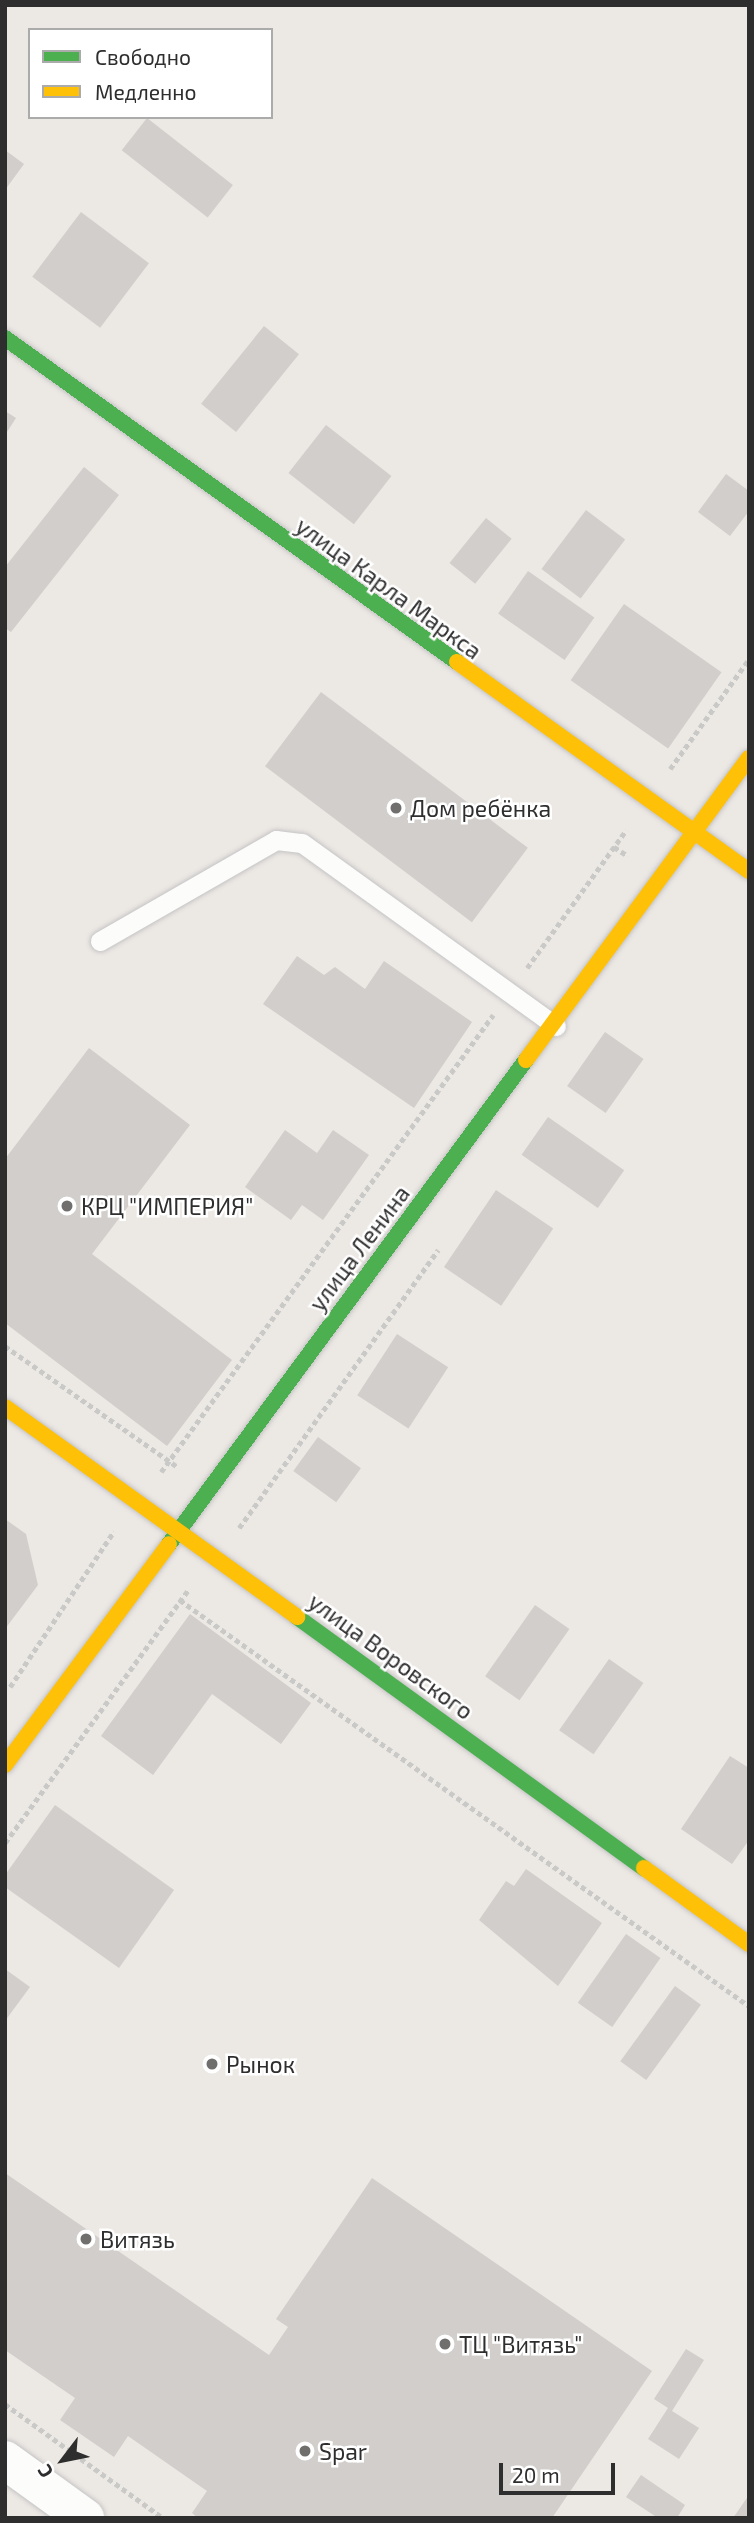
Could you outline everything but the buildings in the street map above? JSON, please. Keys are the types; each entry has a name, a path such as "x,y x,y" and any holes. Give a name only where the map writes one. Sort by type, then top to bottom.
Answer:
{"street":[{"name":"улица Карла Маркса","path":"5,338 647,801 749,871"},
{"name":"улица Ленина","path":"5,1765 175,1528 556,1026 749,758"},
{"name":"улица Воровского","path":"5,1407 749,1944"},
{"path":"5,2460 85,2518"}],"lane":[{"path":"100,941 276,840 302,842 556,1026"}],"path":[{"path":"5,1694 136,1501 170,1461 749,659"},
{"path":"5,1843 180,1600 248,1516 448,1237"},
{"path":"5,1346 248,1516"},
{"path":"104,1546 749,2006"},
{"path":"5,2404 163,2518"}],"traffic: fast":[{"path":"5,338 457,662"},
{"path":"169,1544 526,1060"},
{"path":"297,1617 644,1868"}],"traffic: slow":[{"path":"457,662 749,871"},
{"path":"526,1060 749,758"},
{"path":"5,1407 297,1617"},
{"path":"5,1765 169,1544"},
{"path":"644,1868 749,1944"}],"place":[{"name":"Дом ребёнка","path":"396,808"},
{"name":"КРЦ \"ИМПЕРИЯ\"","path":"67,1206"},
{"name":"Рынок","path":"212,2064"},
{"name":"Витязь","path":"86,2239"},
{"name":"ТЦ \"Витязь\"","path":"445,2344"},
{"name":"Spar","path":"305,2451"}]}
